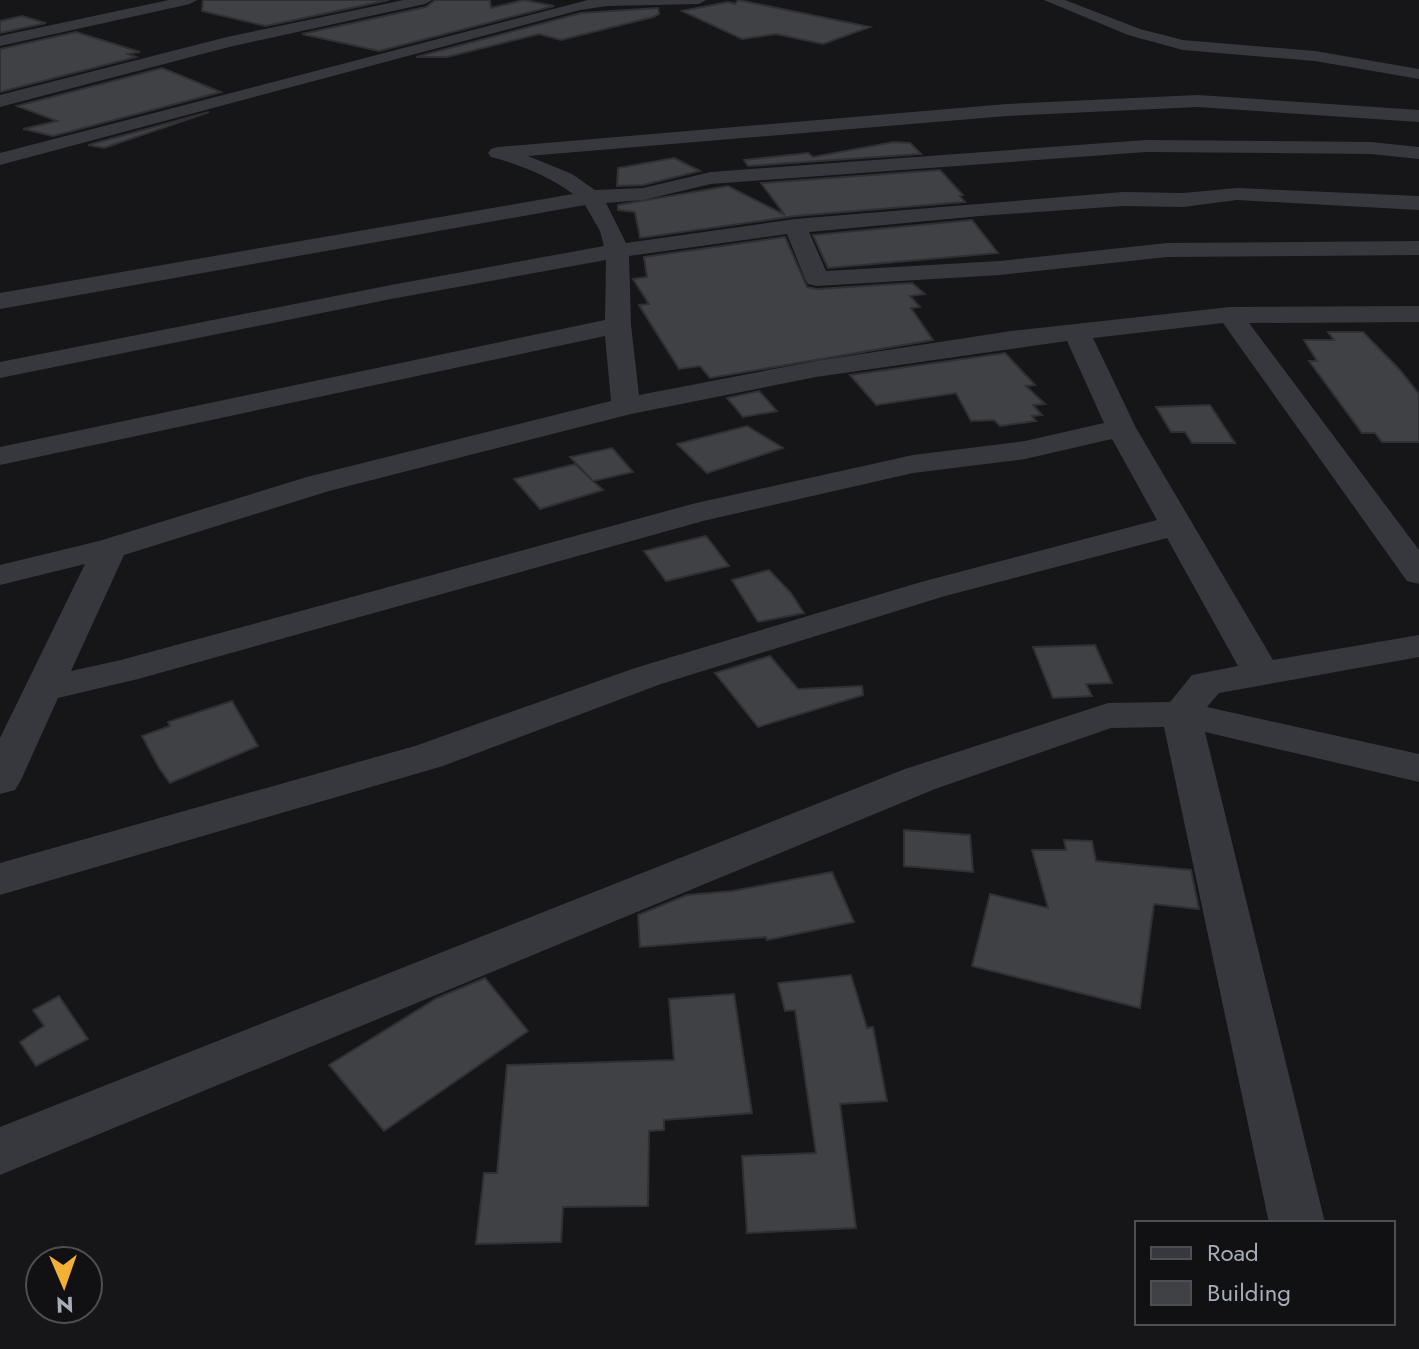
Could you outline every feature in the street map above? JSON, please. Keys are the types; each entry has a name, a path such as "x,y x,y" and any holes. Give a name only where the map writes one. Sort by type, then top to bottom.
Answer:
{"street":[{"path":"0,41 163,2 190,0"},
{"path":"0,101 227,42 425,0"},
{"path":"545,0 579,6"},
{"path":"0,159 579,6 612,1 699,0"},
{"path":"1051,0 1134,32 1183,45 1294,53 1419,74"},
{"path":"12,78 86,102"},
{"path":"626,406 618,325 617,251 593,197 566,177 498,153 1007,110 1198,101 1419,116"},
{"path":"113,111 140,120"},
{"path":"0,301 593,197 643,194 711,178 1146,146 1371,148 1419,153"},
{"path":"0,370 617,251 795,226 980,209 1123,199 1183,200 1237,194 1419,203"},
{"path":"795,226 817,279 1000,268 1167,250 1419,248"},
{"path":"0,575 110,548 318,484 626,406 900,355 1230,315 1419,314"},
{"path":"1230,315 1419,574"},
{"path":"0,456 618,325"},
{"path":"1077,333 1121,428 1262,674"},
{"path":"43,689 125,671 696,513 913,464 1025,450 1121,428"},
{"path":"0,879 429,756 648,676 888,603 1177,525"},
{"path":"0,780 110,548"},
{"path":"1181,714 1206,683 1419,646"},
{"path":"1181,714 1297,1221"},
{"path":"0,1151 920,779 1108,716 1181,714 1419,768"}],"building":[{"path":"203,0 389,0 266,26 202,11"},
{"path":"435,0 490,0 491,8 524,0 554,6 379,51 302,34 426,7"},
{"path":"738,0 870,27 823,44 776,34 742,39 682,11 728,2 735,4"},
{"path":"658,8 659,14 653,17 561,40 539,34 447,57 416,57 581,13"},
{"path":"22,16 46,23 0,33 0,21"},
{"path":"76,32 140,52 128,54 136,57 0,92 0,49"},
{"path":"162,68 221,92 53,136 23,129 57,121 17,106"},
{"path":"209,112 104,148 88,145"},
{"path":"894,142 910,143 921,154 748,166 744,160 808,153 813,157"},
{"path":"674,158 700,171 643,185 617,186 618,168"},
{"path":"940,170 963,195 960,196 965,202 795,216 640,238 635,212 618,210 618,205 728,186 785,215 761,183"},
{"path":"972,220 998,253 828,268 813,235"},
{"path":"785,237 807,287 912,283 925,294 910,296 920,307 911,308 933,340 710,378 700,366 679,369 639,305 649,304 633,279 647,277 644,257"},
{"path":"1328,332 1363,332 1400,370 1419,394 1419,442 1382,442 1375,433 1362,433 1309,361 1317,361 1304,340 1334,340"},
{"path":"1005,353 1035,385 1026,386 1045,404 1033,405 1042,415 1032,416 1036,421 1000,426 994,420 971,421 956,393 876,405 850,375"},
{"path":"759,391 777,411 743,417 727,398"},
{"path":"1210,405 1235,443 1192,443 1185,432 1171,432 1156,407"},
{"path":"747,426 783,448 707,473 677,444"},
{"path":"612,448 633,472 593,481 603,490 540,509 514,479 575,464 592,480 570,457"},
{"path":"706,536 729,566 666,581 644,551"},
{"path":"769,570 791,593 804,613 758,622 732,580"},
{"path":"1095,645 1112,683 1086,684 1092,696 1053,698 1033,647"},
{"path":"770,656 798,689 862,686 863,695 758,727 715,673"},
{"path":"232,701 258,746 170,783 142,736 170,726 168,722"},
{"path":"904,830 970,835 973,872 904,866"},
{"path":"1064,840 1092,841 1096,861 1191,870 1199,909 1154,904 1140,1008 972,966 990,894 1048,908 1032,850 1066,850"},
{"path":"832,872 854,922 767,940 766,937 640,947 638,915 687,895 732,891"},
{"path":"851,975 867,1028 873,1027 887,1101 840,1104 856,1228 747,1233 742,1156 816,1153 795,1010 785,1011 778,983"},
{"path":"485,978 528,1031 384,1131 329,1065 437,998"},
{"path":"734,994 752,1113 664,1120 664,1130 649,1131 648,1206 563,1207 561,1242 476,1244 484,1173 497,1173 507,1065 674,1060 669,999"},
{"path":"59,996 88,1039 36,1066 20,1042 44,1026 33,1010"}]}
